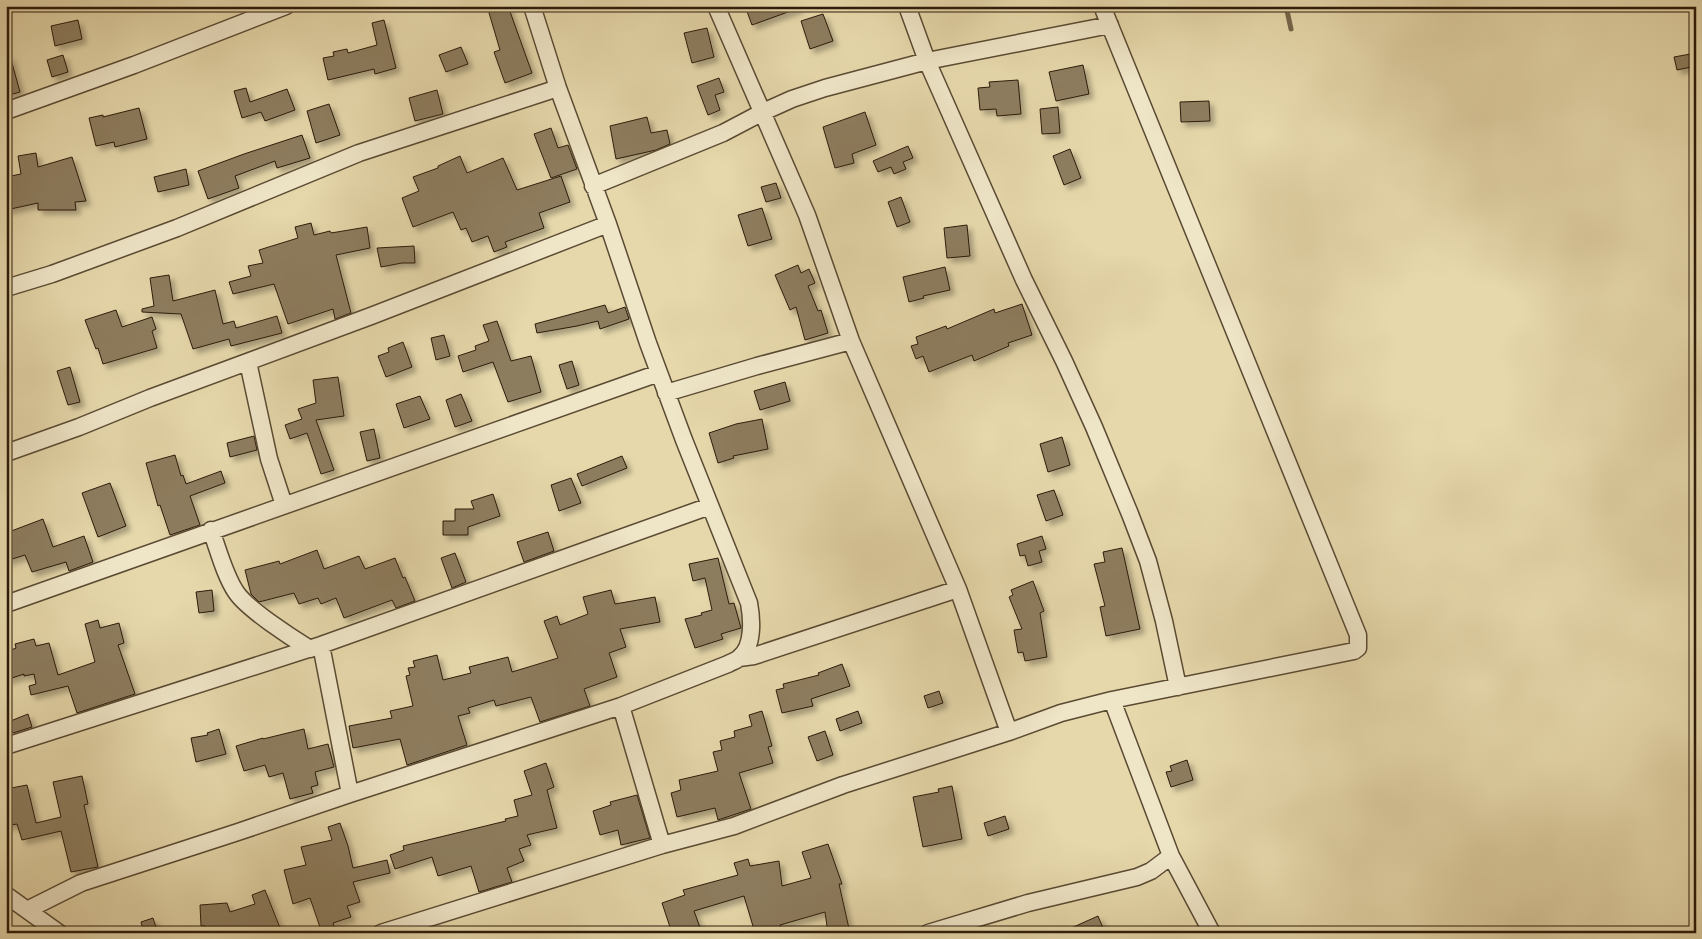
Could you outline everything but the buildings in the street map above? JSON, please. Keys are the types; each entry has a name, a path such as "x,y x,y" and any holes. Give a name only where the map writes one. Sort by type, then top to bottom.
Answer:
{"street":[{"path":"6,111 142,62 286,6"},
{"path":"532,6 558,88 608,224 666,393 745,592 751,612 749,641 746,650 739,658"},
{"path":"716,6 807,215 851,342 958,589 1009,732"},
{"path":"907,6 927,61 1024,280 1094,427 1148,561 1164,620 1178,686"},
{"path":"381,933 662,845 734,826 843,785 1009,732 1061,712 1178,686 1354,652 1358,648 1359,641 1102,6"},
{"path":"593,186 723,133 792,99 825,88 927,61 1110,25"},
{"path":"6,288 52,274 177,228 359,153 558,88"},
{"path":"6,454 608,224"},
{"path":"666,393 757,366 851,342"},
{"path":"248,362 269,459 284,505"},
{"path":"6,604 659,373"},
{"path":"6,746 316,647 710,506"},
{"path":"211,530 238,595 266,619 316,647 350,794"},
{"path":"26,910 82,883 621,706 739,658 754,656 958,589"},
{"path":"1112,700 1171,856 1212,933"},
{"path":"621,706 662,845"},
{"path":"928,933 1028,903 1137,878 1151,871 1171,856"},
{"path":"6,895 59,933"}],"waterway":[{"path":"1286,6 1291,29"}]}
